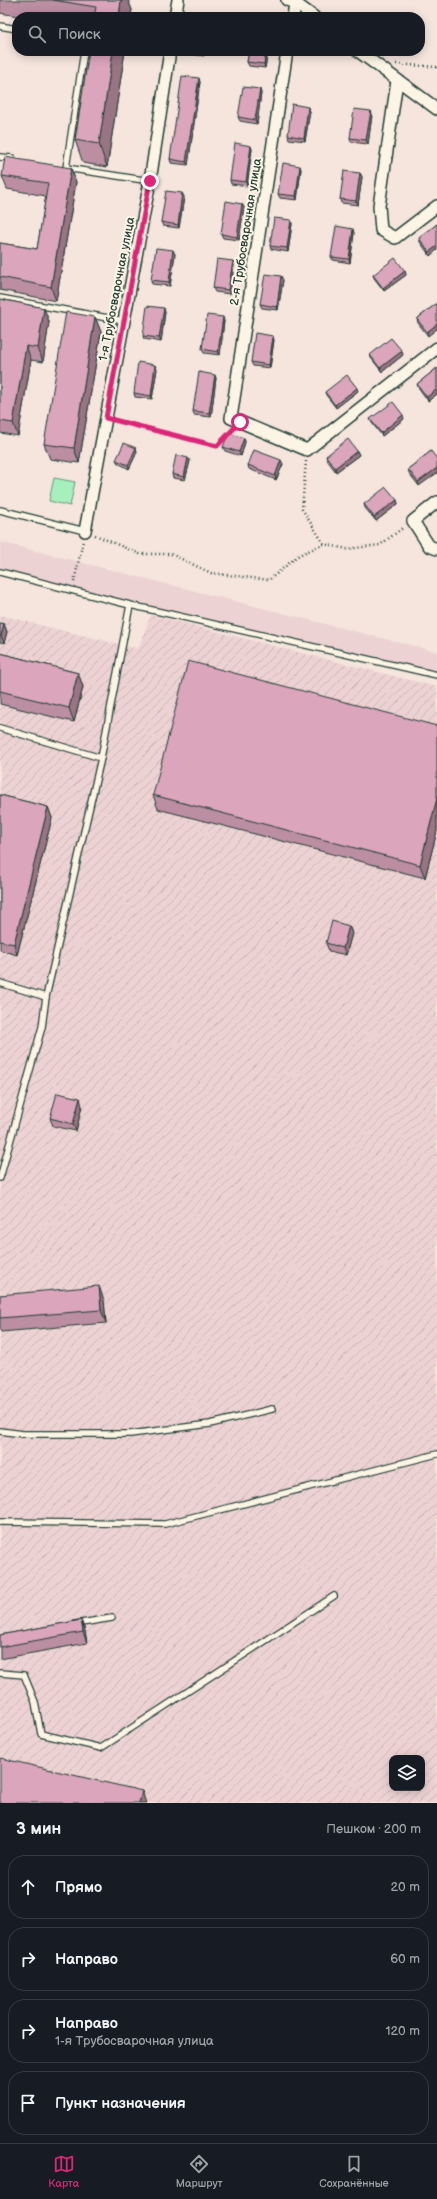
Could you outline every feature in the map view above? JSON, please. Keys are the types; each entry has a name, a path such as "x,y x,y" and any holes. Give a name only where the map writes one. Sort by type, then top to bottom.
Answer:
{"street":[{"path":"176,12 178,0"},
{"path":"291,1 292,12"},
{"path":"291,1 307,12"},
{"name":"1-я Трубосварочная улица","path":"85,532 150,181 169,56"},
{"name":"2-я Трубосварочная улица","path":"236,420 287,56"},
{"path":"365,56 437,109"},
{"path":"397,81 379,206 381,230 395,238 437,206"},
{"path":"236,420 307,450 437,348"},
{"path":"437,502 413,521 429,546 437,549"}],"lane":[{"path":"0,26 12,28"},
{"path":"66,168 83,56"},
{"path":"0,156 22,160"},
{"path":"58,166 150,181"},
{"path":"0,298 124,321"},
{"path":"0,510 85,532"},
{"path":"0,572 130,605 437,675"},
{"path":"0,1178 42,1027 46,997 101,758 130,605"},
{"path":"0,728 101,758"},
{"path":"0,983 46,997"},
{"path":"0,1431 23,1434 130,1434 210,1424 272,1409"},
{"path":"0,1522 165,1524 437,1454"},
{"path":"0,1673 24,1675 35,1702 41,1734 101,1748 334,1596"},
{"path":"67,1625 112,1618"}],"path":[{"path":"374,63 437,66"},
{"path":"106,418 217,446 236,420"},
{"path":"307,450 302,509 324,544"},
{"path":"85,532 140,554 171,554 211,573 269,580 299,555 324,544 347,549 380,545 413,521"},
{"path":"72,590 81,549"}],"shaded area":[{"path":"0,542 437,652 437,679 0,569"},
{"path":"0,615 138,649 151,615 437,687 437,1803 0,1803"}],"green space":[{"path":"54,478 75,482 70,506 49,501"}],"building":[{"path":"53,0 121,0 120,12 95,12 96,7"},
{"path":"88,56 112,56 99,144 75,140"},
{"path":"248,56 265,56 264,64 247,62"},
{"path":"182,76 199,78 186,162 170,159"},
{"path":"243,87 260,89 255,120 238,117"},
{"path":"292,104 308,107 304,138 288,135"},
{"path":"354,109 371,111 366,140 350,138"},
{"path":"235,143 251,146 246,182 230,180"},
{"path":"5,157 71,168 51,287 0,277 0,243 37,249 48,183 2,176"},
{"path":"283,163 300,166 296,196 278,194"},
{"path":"344,171 360,173 356,201 340,199"},
{"path":"166,191 182,193 178,225 161,222"},
{"path":"226,201 242,204 237,237 221,234"},
{"path":"274,218 291,220 287,248 270,246"},
{"path":"437,224 437,246 429,252 419,238"},
{"path":"336,226 353,229 349,259 331,257"},
{"path":"156,248 173,250 169,282 151,280"},
{"path":"395,258 405,271 383,288 373,275"},
{"path":"217,259 233,261 228,290 213,288"},
{"path":"265,274 281,276 277,307 260,304"},
{"path":"0,299 44,308 38,348 26,346 13,423 0,421"},
{"path":"437,303 437,324 427,332 417,319"},
{"path":"147,306 164,308 159,338 143,336"},
{"path":"66,312 95,317 74,448 44,444"},
{"path":"207,315 223,317 218,352 202,349"},
{"path":"255,333 273,336 269,365 251,362"},
{"path":"391,338 402,351 380,368 370,355"},
{"path":"138,362 155,365 151,396 134,393"},
{"path":"437,368 437,389 427,397 417,384"},
{"path":"199,372 215,375 209,413 193,411"},
{"path":"347,375 357,388 335,405 325,392"},
{"path":"393,402 403,415 381,433 370,419"},
{"path":"228,433 244,438 239,452 223,447"},
{"path":"348,439 357,451 335,468 326,456"},
{"path":"124,443 136,448 128,465 116,460"},
{"path":"254,450 281,460 275,476 248,465"},
{"path":"431,451 437,459 437,468 418,482 408,469"},
{"path":"176,455 188,458 184,477 172,474"},
{"path":"386,487 397,500 374,517 364,504"},
{"path":"0,623 4,624 1,636 0,636"},
{"path":"0,653 78,673 69,708 0,691"},
{"path":"188,661 437,726 437,798 420,865 153,795"},
{"path":"0,795 48,807 14,944 0,941"},
{"path":"332,921 349,926 343,948 326,943"},
{"path":"57,1093 80,1098 73,1124 50,1118"},
{"path":"99,1286 101,1310 0,1318 0,1295"},
{"path":"81,1620 83,1632 0,1647 0,1635"},
{"path":"0,1758 142,1791 139,1803 0,1803"}],"route":[{"path":"150,181 106,418 217,446 240,422"}]}
